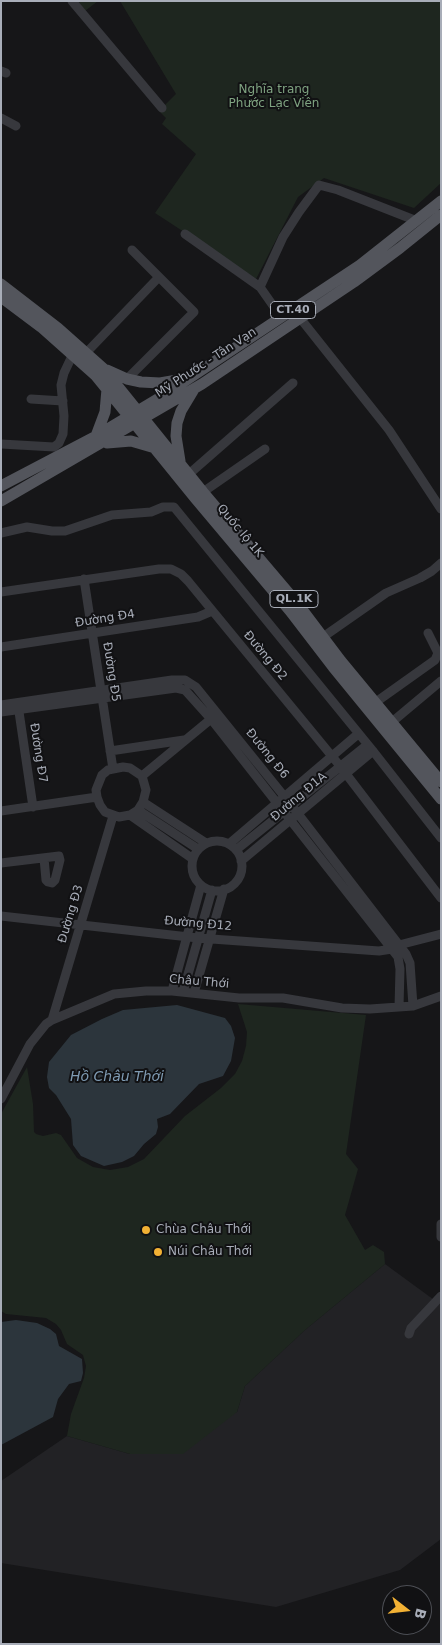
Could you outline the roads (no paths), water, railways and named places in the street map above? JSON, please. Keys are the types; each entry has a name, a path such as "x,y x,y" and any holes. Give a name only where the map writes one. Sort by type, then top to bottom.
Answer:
{"main road":[{"name":"Mỹ Phước - Tân Vạn","path":"192,383 281,317 360,265 441,201"},
{"name":"Mỹ Phước - Tân Vạn","path":"1,501 300,318 394,253 441,215"},
{"name":"Quốc lộ 1K","path":"1,284 58,328 102,368 137,417 155,448 441,798"},
{"name":"Quốc lộ 1K","path":"1,297 73,354 137,417 182,465 441,782"},
{"path":"102,368 127,380 192,383 177,423 176,436 182,465"},
{"path":"107,389 105,412 98,440 131,441 155,448"},
{"name":"Mỹ Phước - Tân Vạn","path":"1,486 50,460 98,440"}],"street":[{"path":"72,1 162,108"},
{"path":"1,118 16,126"},
{"path":"260,288 283,237 319,185 338,190 417,220"},
{"path":"185,234 260,288 281,317"},
{"path":"127,380 194,312 132,250"},
{"path":"86,353 159,277"},
{"path":"300,318 389,430 441,509"},
{"path":"50,460 54,447 59,443 63,434 61,385 64,373 73,354"},
{"path":"189,474 293,383"},
{"path":"31,399 63,401"},
{"path":"1,444 54,447"},
{"path":"203,492 265,449"},
{"path":"1,533 27,527 65,531 112,515 151,512 163,507 174,507 441,838"},
{"path":"323,637 392,590 432,571 441,562"},
{"name":"Đường Đ2","path":"1,592 159,569 171,570 181,574 343,770 441,898"},
{"name":"Đường Đ5","path":"84,579 113,768"},
{"name":"Đường Đ4","path":"1,647 198,617 212,611"},
{"path":"376,702 435,660 438,653 428,633"},
{"name":"Đường Đ6","path":"1,712 18,706 159,686 172,680 185,680 196,687 211,719 285,797 326,858"},
{"path":"392,722 441,681"},
{"name":"Đường Đ6","path":"204,704 236,744 283,812 326,858 395,947 400,962 399,1007"},
{"name":"Đường Đ6","path":"1,705 18,706"},
{"name":"Đường Đ7","path":"18,706 33,806"},
{"path":"142,776 211,719"},
{"name":"Đường Đ1A","path":"232,847 277,804 358,734"},
{"path":"110,751 186,740"},
{"name":"Đường Đ1A","path":"241,862 298,814 343,770 370,748"},
{"path":"122,767 130,768 142,776 146,790 144,802 134,813 119,817 105,812 97,798 98,782 102,776 113,768 122,767"},
{"name":"Đường Đ1A","path":"232,847 343,770"},
{"path":"1,811 97,798"},
{"path":"144,802 206,843"},
{"path":"134,813 164,833 193,859"},
{"name":"Đường Đ3","path":"52,1020 113,816"},
{"path":"164,833 172,820"},
{"path":"164,833 198,849"},
{"path":"217,840 232,847 241,862 236,882 224,889 212,890 201,885 192,872 193,859 198,849 206,843 217,840"},
{"path":"1,864 44,858"},
{"path":"172,991 201,885"},
{"path":"194,993 224,889"},
{"path":"183,992 212,890"},
{"name":"Đường Đ12","path":"1,916 210,939 379,951 395,947"},
{"path":"395,947 441,934"},
{"name":"Đường Đ6","path":"395,947 406,954 410,963 413,1006"},
{"name":"Châu Thới","path":"1,1099 4,1090 30,1044 52,1020 114,994 172,991 239,998 283,998 342,1008 384,1009 413,1006 441,996"},
{"path":"441,1224 441,1237"},
{"path":"409,1334 411,1328 441,1296"}],"water":[{"name":"Hồ Châu Thới","path":"177,1005 225,1018 231,1026 235,1038 231,1061 223,1076 199,1084 170,1114 157,1119 158,1127 156,1134 134,1156 122,1162 104,1166 81,1156 73,1145 71,1119 56,1095 49,1088 47,1077 49,1062 71,1035 102,1019 123,1010"},
{"path":"16,1320 37,1323 50,1329 56,1334 59,1346 82,1359 83,1373 81,1381 69,1384 58,1399 53,1417 1,1445 1,1322"}],"place":[{"name":"Chùa Châu Thới","path":"146,1230"},
{"name":"Núi Châu Thới","path":"158,1252"}],"park label":[{"name":"Nghĩa trang Phước Lạc Viên","path":"274,97"}]}
